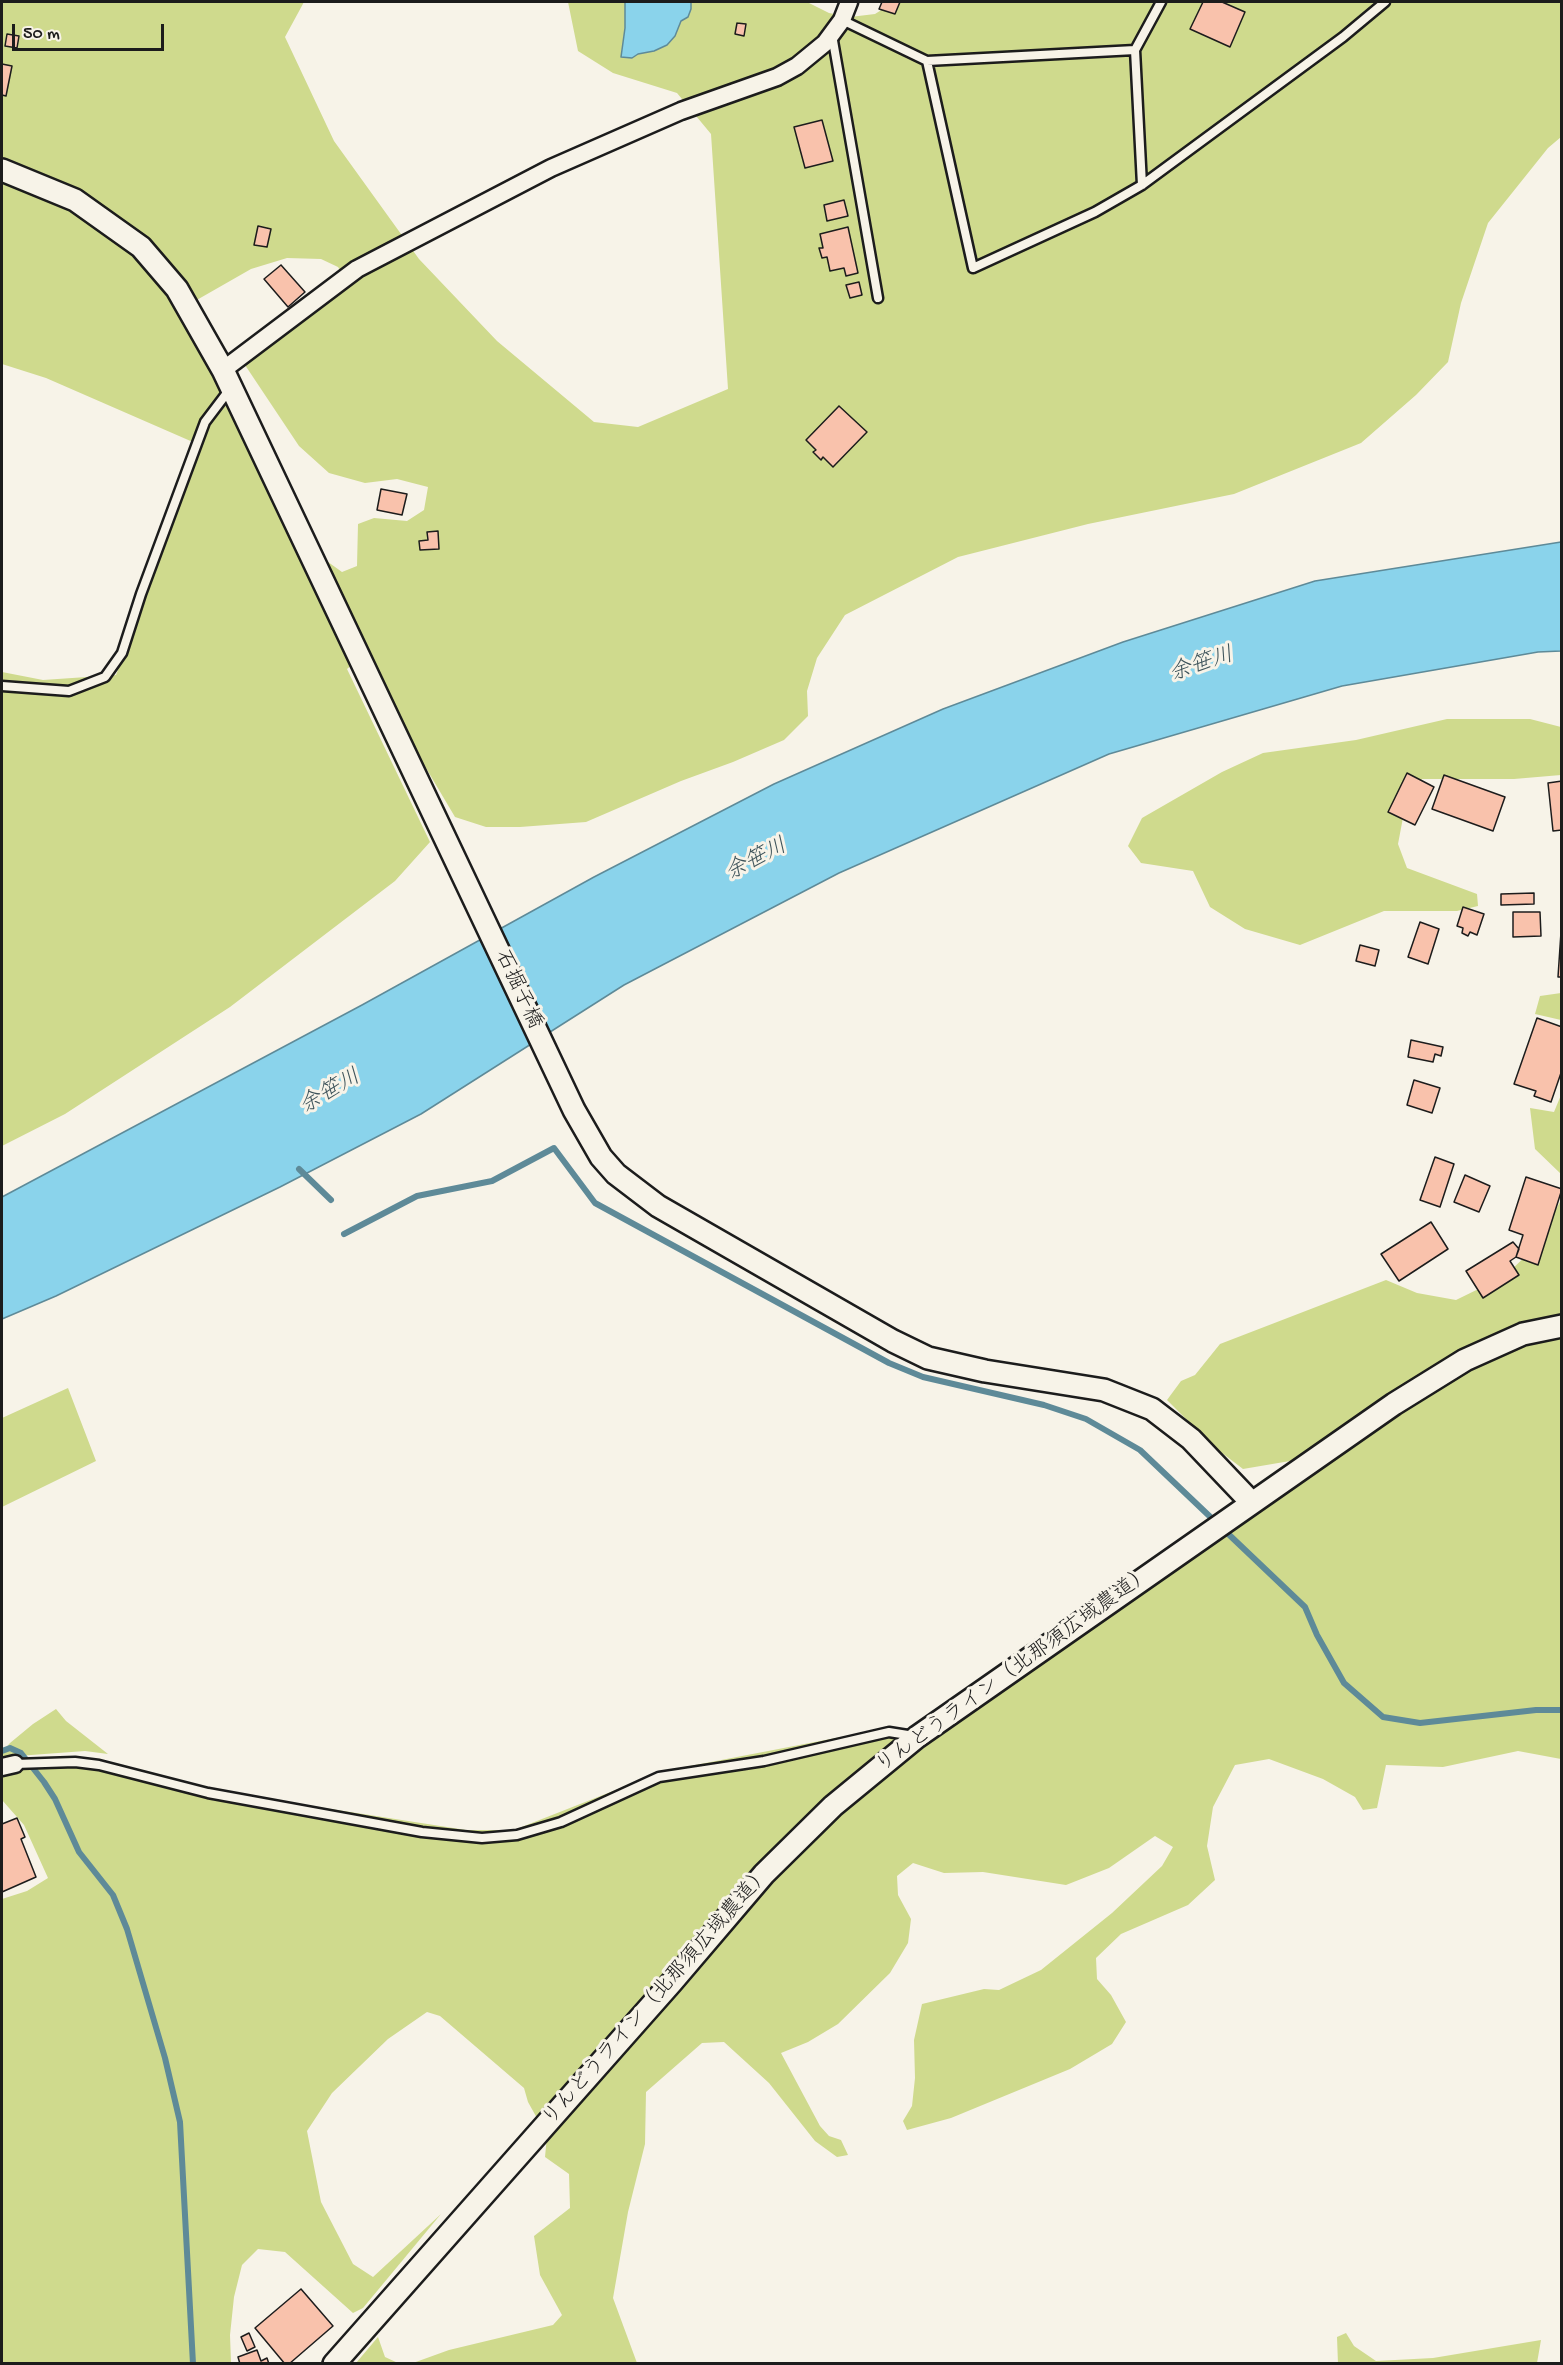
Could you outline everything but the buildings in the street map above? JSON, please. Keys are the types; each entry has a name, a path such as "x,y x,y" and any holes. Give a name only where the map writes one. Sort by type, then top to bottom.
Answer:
{"street":[{"path":"227,379 357,269 551,168 681,111 777,77 797,66 825,43 837,27 849,2"},
{"name":"石掘子橋","path":"2,170 75,200 141,247 177,289 227,379 574,1110 601,1157 616,1174 636,1191 666,1210 893,1341 928,1358 985,1371 1104,1390 1152,1409 1191,1439 1251,1502"},
{"name":"りんどうライン（北那須広域農道）","path":"334,2364 672,1982 764,1874 833,1806 917,1737 1394,1404 1465,1360 1523,1334 1562,1326"}],"lane":[{"path":"1142,185 1135,50 1161,2"},
{"path":"927,61 973,268 1095,212 1142,185 1343,37 1385,2"},
{"path":"878,298 837,27 927,61 1135,50"},
{"path":"2,686 69,691 105,677 122,653 141,594 205,422 227,379"},
{"path":"8,1765 75,1762 99,1765 208,1793 422,1832 482,1838 517,1835 561,1822 659,1777 764,1761 889,1732 917,1737"}],"green space":[{"path":"2,2 304,2 285,37 334,141 419,259 497,341 594,422 638,427 728,389 711,134 677,93 613,73 578,51 568,2 625,2 625,28 621,56 632,58 667,45 691,9 691,2 807,2 829,13 850,17 875,14 894,2 1561,2 1561,137 1548,148 1488,223 1461,303 1448,362 1416,395 1361,443 1234,494 1088,524 958,557 845,615 817,658 807,691 808,716 784,740 586,822 486,827 455,817 394,714 366,653 347,669 430,842 395,881 230,1007 65,1114 2,1146 2,672 43,680 116,675 202,446 46,378 2,364","holes":["287,258 321,259 338,267 348,282 243,362 299,446 329,473 365,483 397,479 428,487 424,510 407,521 374,518 358,524 357,566 342,572 296,539 181,309 251,269"]},
{"path":"1447,719 1530,719 1561,727 1561,775 1514,779 1422,779 1405,807 1398,844 1407,868 1477,894 1478,906 1457,911 1384,911 1300,945 1245,929 1210,907 1193,871 1141,863 1128,846 1142,818 1222,772 1263,753 1356,740"},
{"path":"1561,993 1561,1020 1535,1014 1540,996"},
{"path":"1561,1095 1562,1174 1535,1149 1530,1108 1554,1112"},
{"path":"1561,1200 1561,1759 1518,1751 1443,1767 1386,1765 1377,1808 1363,1810 1355,1797 1323,1779 1269,1759 1235,1765 1213,1807 1207,1846 1215,1880 1188,1905 1121,1934 1096,1958 1097,1979 1111,1995 1126,2022 1112,2044 1070,2069 951,2118 907,2130 903,2121 912,2106 915,2078 914,2040 922,2004 984,1989 999,1990 1041,1970 1112,1913 1162,1866 1173,1847 1155,1836 1109,1868 1066,1885 983,1872 944,1873 913,1863 897,1876 898,1895 911,1919 908,1943 890,1973 838,2024 808,2042 781,2053 820,2126 829,2136 841,2140 848,2155 837,2157 815,2141 769,2083 724,2042 702,2043 646,2092 645,2144 628,2212 613,2298 637,2363 413,2363 449,2350 553,2325 562,2315 540,2275 534,2236 570,2208 569,2174 545,2157 547,2136 528,2102 524,2088 440,2016 427,2012 388,2039 332,2093 307,2131 321,2202 353,2264 373,2277 441,2214 363,2308 353,2313 285,2252 258,2249 242,2265 234,2297 230,2335 231,2363 2,2363 2,1899 27,1891 48,1878 24,1825 2,1800 2,1769 39,1764 96,1770 216,1801 260,1798 466,1830 514,1830 664,1771 893,1727 933,1732 1302,1478 1290,1461 1243,1469 1213,1446 1167,1400 1181,1381 1195,1375 1220,1344 1386,1280 1417,1293 1456,1300 1505,1276 1537,1245"},
{"path":"68,1388 96,1461 2,1507 2,1418"},
{"path":"56,1709 66,1721 108,1754 85,1751 4,1757 2,1755 10,1743"},
{"path":"1346,2333 1354,2346 1376,2361 1433,2358 1541,2340 1537,2363 1338,2364 1337,2337"},
{"path":"378,2337 385,2357 398,2363 356,2363"}],"water":[{"path":"625,2 691,2 691,9 688,17 681,21 675,36 667,45 632,58 621,57 625,28"},
{"name":"余笹川","path":"1561,542 1561,651 1538,652 1342,686 1109,754 839,873 624,985 421,1114 280,1187 56,1296 2,1319 2,1197 362,1005 594,877 774,784 943,709 1123,642 1315,581"}],"waterway":[{"path":"344,1234 417,1196 492,1181 554,1148 595,1203 889,1363 923,1377 1044,1405 1086,1419 1140,1450 1305,1607 1317,1635 1344,1683 1383,1717 1420,1723 1536,1710 1562,1710"},
{"path":"299,1169 331,1200"},
{"path":"2,1751 10,1748 21,1753 44,1782 55,1799 79,1852 113,1895 127,1929 165,2058 180,2122 193,2364"}]}
